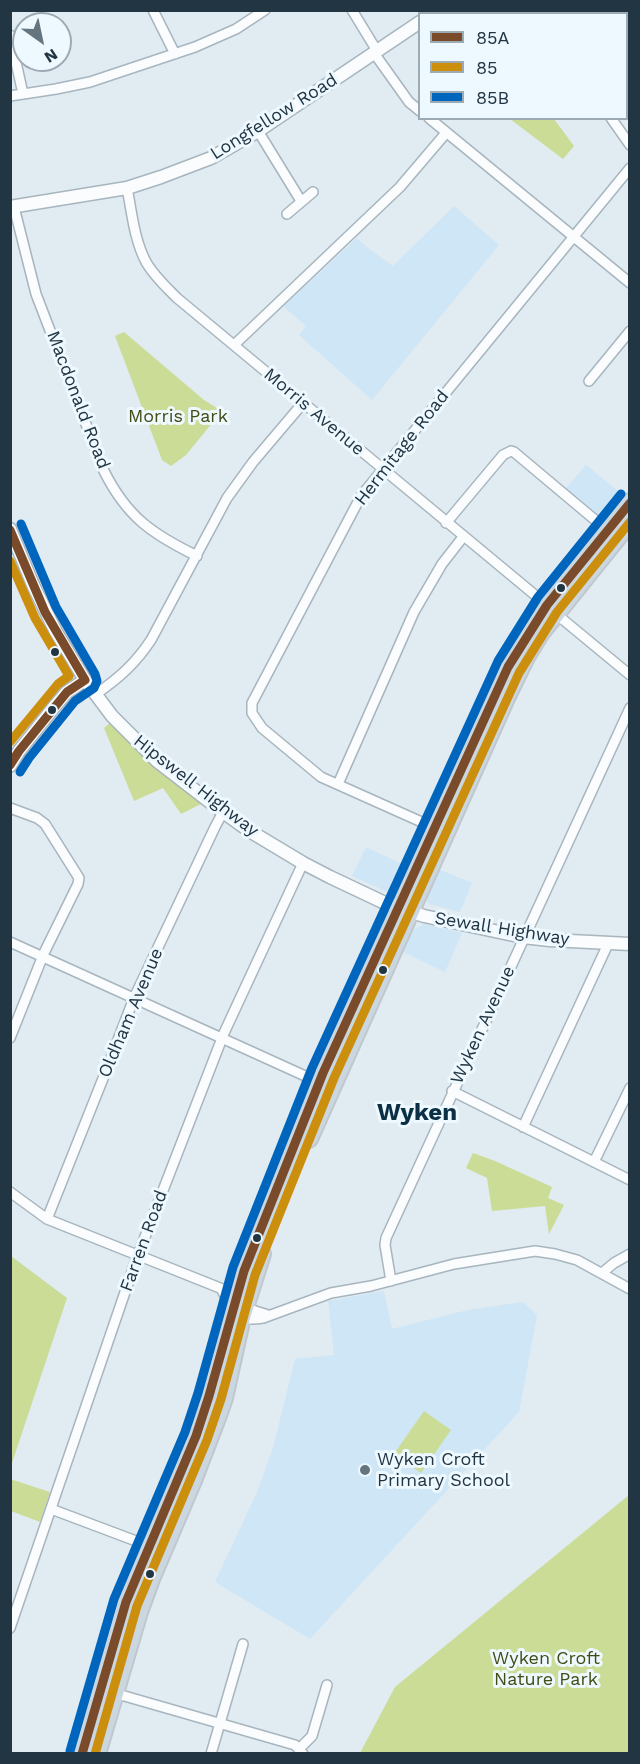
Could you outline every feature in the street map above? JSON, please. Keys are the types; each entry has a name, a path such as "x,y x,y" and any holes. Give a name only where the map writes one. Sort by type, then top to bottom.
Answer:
{"highway":[{"path":"405,910 435,828 508,667 536,620 551,609 621,531 630,502"},
{"path":"87,1753 126,1602 194,1478 217,1419 224,1398 235,1304 268,1239 321,1083 508,693 551,609"},
{"path":"87,1753 104,1697 107,1693 114,1693 156,1548"}],"street":[{"path":"153,10 175,54"},
{"path":"10,96 90,82 175,54 236,29 265,10"},
{"path":"352,10 408,102 418,110"},
{"name":"Longfellow Road","path":"12,207 127,188 211,158 258,131 418,23"},
{"path":"10,35 23,94"},
{"path":"431,120 630,283"},
{"path":"612,120 630,146"},
{"path":"258,131 301,201"},
{"path":"234,345 400,187 446,133"},
{"name":"Hermitage Road","path":"338,784 314,772 262,728 252,713 252,703 361,496 630,168"},
{"name":"Morris Avenue","path":"127,188 136,237 146,262 158,279 177,298 630,675"},
{"path":"287,214 313,192"},
{"name":"Macdonald Road","path":"12,207 36,294 104,471 113,488 145,525 168,542 197,556"},
{"path":"589,381 630,331"},
{"path":"96,694 128,669 140,656 151,640 227,498 241,477 303,403"},
{"path":"446,523 504,453 511,451 621,531"},
{"name":"Hipswell Highway","path":"10,529 45,612 86,680 112,716 142,748 223,812 303,863 405,910"},
{"path":"435,828 338,784 414,612 442,564 463,537"},
{"path":"11,761 67,692 86,680"},
{"name":"Wyken Avenue","path":"391,1281 385,1245 386,1238 630,708"},
{"path":"10,808 37,818 45,824 79,878 42,957 10,1038"},
{"name":"Oldham Avenue","path":"47,1219 134,998 223,812"},
{"name":"Farren Road","path":"10,1628 138,1255 222,1038 303,863"},
{"name":"Sewall Highway","path":"405,910 440,920 523,937 630,944"},
{"path":"10,942 321,1083"},
{"path":"523,1127 608,944"},
{"path":"594,1162 630,1088"},
{"path":"452,1091 594,1162 629,1177"},
{"path":"10,1192 47,1219 138,1255 235,1304 251,1320 263,1318 327,1294 391,1281 454,1264 535,1251 566,1256 630,1289"},
{"path":"602,1274 614,1263 630,1254"},
{"path":"51,1509 156,1548"},
{"path":"212,1754 243,1644"},
{"path":"114,1693 296,1745 302,1751 312,1736 327,1685"}],"shaded area":[{"path":"454,206 499,245 372,400 299,335 306,326 283,306 357,238 393,266"},
{"path":"586,465 624,496 603,520 565,489"},
{"path":"366,847 410,868 401,886 388,892 352,876"},
{"path":"438,869 472,883 460,912 429,904 425,897"},
{"path":"424,924 462,933 445,972 401,951 411,931"},
{"name":"Wyken Croft Primary School","path":"384,1291 392,1329 468,1310 523,1302 537,1315 519,1412 310,1639 215,1582 257,1492 273,1448 295,1359 334,1355 328,1301"}],"green space":[{"path":"511,120 555,120 574,146 563,159"},
{"name":"Morris Park","path":"124,332 204,400 222,411 186,455 171,466 162,460 115,336"},
{"path":"111,722 137,749 203,803 181,814 163,788 134,801 104,728"},
{"path":"473,1153 552,1187 548,1198 564,1205 549,1234 545,1206 492,1211 487,1178 466,1168"},
{"path":"11,1256 67,1298 11,1466"},
{"path":"424,1411 451,1430 421,1473 394,1454"},
{"path":"10,1479 50,1492 40,1522 11,1511"},
{"name":"Wyken Croft Nature Park","path":"629,1495 629,1753 360,1753 395,1687"}],"transit line":[{"name":"85B","path":"70,1751 114,1599 185,1432 233,1267 312,1068 498,661 538,597 621,494"},
{"name":"85A","path":"82,1754 126,1602 196,1436 244,1271 323,1073 508,667 547,605 630,503"},
{"name":"85","path":"95,1754 137,1606 207,1440 221,1399 255,1275 334,1078 519,673 557,612 630,522"},
{"name":"85B","path":"20,772 75,701 94,688 97,681 56,607 21,524"},
{"name":"85A","path":"10,530 45,612 85,680 67,692 10,765"},
{"name":"85","path":"10,561 35,618 69,676 58,684 10,742"}],"place":[{"name":"Wyken Croft Primary School","path":"365,1470"}],"district":[{"name":"Wyken","path":"417,1113"}]}
